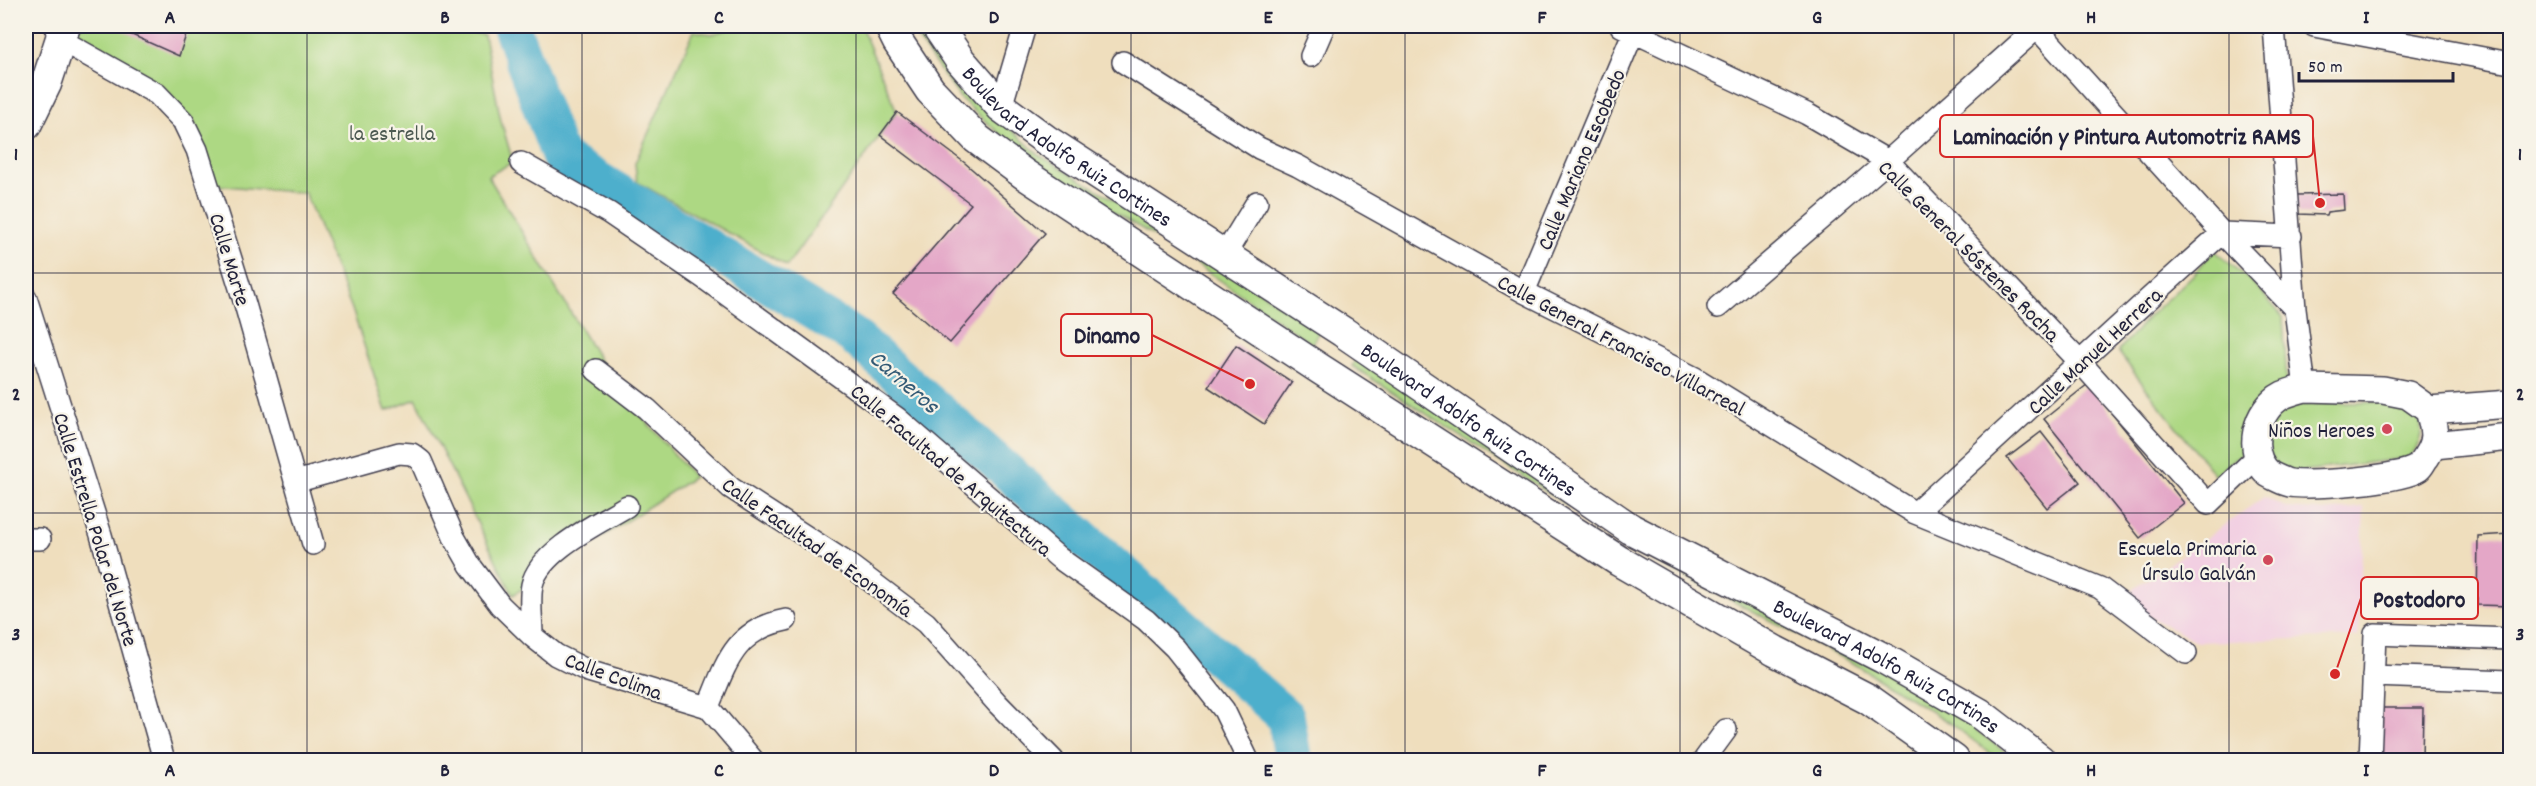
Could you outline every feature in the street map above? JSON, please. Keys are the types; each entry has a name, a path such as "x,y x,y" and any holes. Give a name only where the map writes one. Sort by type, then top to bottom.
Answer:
{"main road":[{"name":"Boulevard Adolfo Ruiz Cortines","path":"890,26 930,90 977,139 1024,174 1320,369 1619,561 1775,651 1868,699 1954,760"},
{"name":"Boulevard Adolfo Ruiz Cortines","path":"937,26 960,60 1001,107 1046,141 1343,332 1631,529 1883,658 1979,713 2040,760"},
{"path":"26,125 46,84 60,30"},
{"path":"1320,369 1343,332"}],"street":[{"path":"1001,107 1025,26"},
{"path":"1311,56 1324,26"},
{"path":"2274,26 2295,309 2305,388"},
{"path":"2314,26 2511,63"},
{"path":"1718,307 1888,161 2036,27 2222,234 2295,309"},
{"name":"Calle General Sóstenes Rocha","path":"1630,28 1807,114 1888,161 2081,363 2208,504 2258,456"},
{"name":"Calle Mariano Escobedo","path":"1524,292 1630,28"},
{"name":"Calle Marte","path":"60,30 157,94 183,121 197,150 242,293 313,544"},
{"name":"Calle General Francisco Villarreal","path":"1123,62 1260,148 1298,166 1524,292 1695,378 1916,513 2100,588 2186,654"},
{"name":"Calle Facultad de Arquitectura","path":"521,163 618,220 701,276 887,412 1059,558 1146,620 1174,648 1224,710 1248,760"},
{"path":"1224,256 1257,202"},
{"path":"2222,234 2291,236"},
{"name":"Calle Manuel Herrera","path":"1916,513 2222,234"},
{"name":"Calle Estrella Polar del Norte","path":"26,298 101,535 164,760"},
{"name":"Calle Facultad de Economía","path":"596,370 647,409 731,488 844,561 926,623 1053,760"},
{"path":"2429,410 2434,430 2434,445 2418,468 2382,479 2289,483 2270,474 2258,456 2255,442 2265,413 2282,396 2305,388 2383,390 2408,395 2429,410 2511,404"},
{"path":"2434,445 2511,437"},
{"name":"Calle Colima","path":"296,482 399,453 412,454 421,461 454,537 471,565 500,605 532,636 556,655 588,671 708,707"},
{"path":"532,636 532,585 540,566 556,551 627,506"},
{"path":"753,760 708,707 727,660 749,634 765,624 786,620"},
{"path":"2370,760 2375,634 2511,639"},
{"path":"2373,676 2511,681"},
{"path":"1704,760 1726,730"}],"shaded area":[{"name":"Escuela Primaria Úrsulo Galván","path":"2264,497 2287,508 2324,511 2364,507 2358,637 2198,642 2138,611 2132,590"}],"green space":[{"name":"la estrella","path":"69,26 444,26 484,35 501,121 513,162 488,176 614,384 694,477 513,595 416,399 386,411 352,309 305,193 215,185 193,119 89,54"},
{"path":"740,26 861,26 897,112 787,266 637,182 635,163 694,31 712,34"},
{"path":"908,26 922,26 968,90 1039,155 1172,234 1319,331 1312,344 1166,243 1034,165 961,99"},
{"path":"2214,250 2256,286 2283,317 2287,386 2255,410 2243,434 2248,448 2215,476 2118,351 2149,316 2193,275"},
{"path":"1358,355 1957,715 2015,760 1999,760 1953,725 1858,666 1646,556 1352,366"},
{"path":"2387,402 2402,404 2418,416 2420,439 2413,453 2407,458 2279,474 2262,441 2282,409 2305,404"}],"building":[{"path":"112,26 189,26 179,56"},
{"path":"978,26 1007,26 1005,33"},
{"path":"897,112 965,163 1045,233 950,343 893,294 971,204 880,135"},
{"path":"2343,194 2344,210 2327,212 2326,215 2298,214 2297,195"},
{"path":"1236,345 1292,382 1264,424 1208,387"},
{"path":"2088,384 2184,503 2140,538 2044,419"},
{"path":"2041,432 2080,482 2047,508 2007,458"},
{"path":"2510,534 2510,606 2477,605 2478,536"},
{"path":"2381,708 2423,708 2422,760 2380,760"}],"waterway":[{"name":"Carneros","path":"511,26 560,157 852,335 1286,717 1293,760"}],"place":[{"name":"Laminación y Pintura Automotriz RAMS","path":"2320,203"},
{"name":"Dinamo","path":"1250,384"},
{"name":"Niños Heroes","path":"2387,429"},
{"name":"Escuela Primaria Úrsulo Galván","path":"2268,560"},
{"name":"Postodoro","path":"2335,674"}]}
